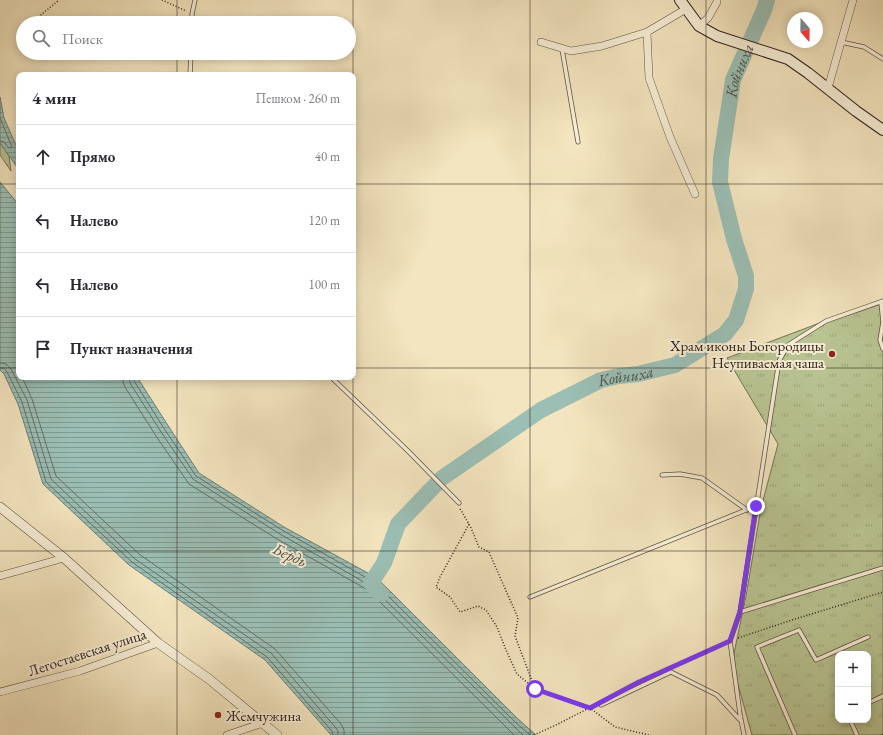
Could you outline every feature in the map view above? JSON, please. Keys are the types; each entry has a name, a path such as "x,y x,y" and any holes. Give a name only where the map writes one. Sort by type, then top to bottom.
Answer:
{"main road":[{"path":"680,0 700,26 717,36 788,59 883,130"}],"street":[{"path":"700,26 708,18 717,0"},
{"path":"828,88 853,0"},
{"path":"541,42 571,51 602,46 647,32 686,9"},
{"path":"647,32 649,78 670,137 695,194"},
{"path":"0,507 64,558 158,642 209,679 276,735"},
{"path":"0,576 64,558"},
{"name":"Легостаевская улица","path":"0,692 80,671 158,642"},
{"path":"227,735 263,724"}],"lane":[{"path":"192,14 195,0"},
{"path":"841,42 864,47 883,59"},
{"path":"562,49 578,142"},
{"path":"190,72 191,60"},
{"path":"744,735 730,641 740,612 778,361 788,345 826,320 882,302 883,322 880,340 883,350"},
{"path":"334,380 408,451 459,503"},
{"path":"662,476 680,474 702,478 747,510"},
{"path":"530,597 756,506"},
{"path":"740,612 883,568"},
{"path":"795,735 757,647 799,630 816,660 868,637"},
{"path":"599,705 671,672 717,695 741,721"},
{"path":"871,702 883,696"},
{"path":"851,723 856,735"}],"path":[{"path":"40,16 60,0"},
{"path":"162,0 192,14"},
{"path":"459,503 479,547 489,552 518,618 515,636 535,689"},
{"path":"469,524 440,577 436,588 450,597 460,612 478,606 486,610 498,626 506,650 517,674 535,689 590,708 615,726 649,735"},
{"path":"668,669 730,641 757,631 883,592"},
{"path":"534,735 599,705"}],"green space":[{"path":"0,143 9,156 11,171 0,155"},
{"path":"883,299 883,735 752,735 732,663 746,596 761,508 778,444 727,358"}],"water":[{"path":"0,97 4,118 16,145 16,166 0,143"},
{"name":"Бердь","path":"0,182 16,201 16,380 139,380 199,473 284,527 377,578 517,718 536,735 331,735 265,660 129,565 43,484 18,404 4,374 0,370"}],"waterway":[{"name":"Койниха","path":"381,594 371,583 384,563 398,524 442,478 541,410 601,380 638,374 675,365 725,334 736,320 746,289 746,276 734,239 720,182 721,159 733,80 767,0"}],"place":[{"name":"Храм иконы Богородицы Неупиваемая чаша","path":"832,354"},
{"name":"Жемчужина","path":"218,715"}],"route":[{"path":"535,689 590,708 639,682 730,641 740,612 756,506"}]}
